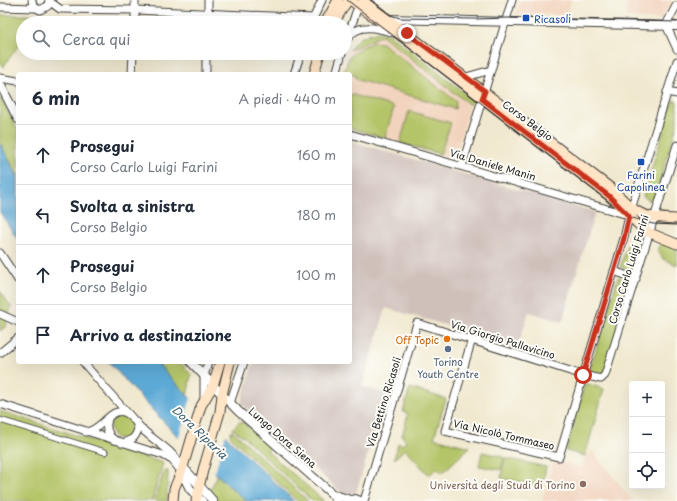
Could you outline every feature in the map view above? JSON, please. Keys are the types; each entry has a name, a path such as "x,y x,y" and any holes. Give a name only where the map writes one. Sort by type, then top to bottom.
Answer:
{"main road":[{"path":"329,16 338,0"},
{"path":"339,16 349,0"},
{"name":"Corso Belgio","path":"349,0 362,2 466,77 484,95"},
{"name":"Corso Belgio","path":"362,2 396,34 484,95 612,188 630,212 650,233 677,244"},
{"path":"315,72 318,60"},
{"name":"Corso Belgio","path":"630,212 654,219"},
{"path":"654,219 677,220"},
{"path":"173,501 174,489 182,469 203,402 212,386 219,364"},
{"path":"198,500 199,487 220,412 222,395 230,364"}],"street":[{"path":"0,7 20,7 33,4 43,10 48,6 49,0 60,9 208,12 260,16"},
{"path":"135,0 135,16"},
{"path":"208,0 208,16"},
{"path":"314,16 322,0"},
{"path":"462,166 512,0"},
{"path":"352,27 362,2"},
{"path":"666,25 676,5"},
{"path":"386,19 677,26"},
{"path":"666,25 677,49"},
{"path":"352,35 355,31 363,28 376,28 396,34"},
{"path":"132,72 133,60"},
{"path":"206,60 206,72"},
{"path":"295,72 299,60"},
{"path":"337,72 340,60"},
{"name":"Corso Carlo Luigi Farini","path":"559,457 630,212 677,61"},
{"path":"466,77 491,70"},
{"path":"0,78 16,81"},
{"path":"0,84 16,115"},
{"path":"667,92 677,94"},
{"name":"Via Daniele Manin","path":"352,135 630,212"},
{"name":"Corso Carlo Luigi Farini","path":"583,375 601,380 605,376 677,145"},
{"path":"0,253 16,277"},
{"path":"614,271 636,279"},
{"path":"0,314 16,321"},
{"name":"Via Giorgio Pallavicino","path":"417,323 583,375"},
{"name":"Via Bettino Ricasoli","path":"356,500 367,487 417,323"},
{"name":"Via Nicolò Tommaseo","path":"472,339 445,431 559,457"},
{"path":"0,353 16,340"},
{"path":"85,364 158,444 174,454 182,469 185,481 198,500"},
{"name":"Lungo Dora Siena","path":"193,364 212,386 331,493 337,501"},
{"path":"203,402 204,376 207,364"},
{"path":"230,403 243,364"},
{"path":"0,404 84,432 163,455 172,460 182,469 212,501"},
{"path":"84,432 95,430 109,417 120,411 129,414"},
{"path":"109,417 106,426 108,432 119,442 128,442 137,433 138,429 135,420"},
{"path":"0,420 105,452"},
{"name":"Lungo Dora Siena","path":"331,493 356,500"}],"shaded area":[{"path":"521,0 571,0 566,15 516,14"},
{"path":"627,0 672,0 674,5 667,9 662,20 626,18"},
{"path":"382,35 470,105 455,159 352,129 352,72 343,72 347,60 352,60 352,49"},
{"path":"352,142 595,212 562,322 529,312 518,346 386,308 362,386 386,394 356,493 343,494 241,403 253,364 352,364"},
{"name":"Università degli Studi di Torino","path":"591,450 633,501 542,501 553,464 559,462 582,467 585,456 589,457"}],"green space":[{"path":"0,15 41,15 16,16 16,49 3,67 0,62"},
{"path":"376,32 381,32 384,34 388,33 473,100 470,105 382,35 352,49 355,42 359,39 367,36 369,33 373,34"},
{"path":"375,42 382,43 456,101 455,109 355,79 356,76 352,75 352,72 343,72 346,68 348,60 352,60 352,53 363,46"},
{"path":"352,95 394,107 385,138 352,129"},
{"path":"0,97 16,126 16,173 0,143"},
{"path":"673,100 677,101 677,125 653,203 643,196"},
{"path":"409,111 451,123 440,154 400,143"},
{"path":"661,241 677,247 677,265 663,259 658,251"},
{"path":"627,245 641,250 635,272 620,267"},
{"path":"618,277 632,281 603,378 589,373"},
{"path":"0,291 11,307 6,326 0,331"},
{"path":"158,364 182,364 191,375 187,397"},
{"path":"585,383 604,389 585,456 566,451"},
{"path":"410,388 446,399 434,438 470,447 442,473 437,468 429,475 405,449 394,459 398,443 402,445 406,441 402,436 408,414 403,412"},
{"path":"0,411 163,463 152,501 0,501"},
{"path":"122,415 131,418 134,427 131,436 122,439 113,436 110,427 113,418"},
{"path":"239,422 243,422 269,446 268,452 324,501 312,501 243,436 232,429"},
{"path":"231,431 308,501 297,501 230,436"},
{"path":"482,452 504,457 501,470 479,466"},
{"path":"505,458 546,467 542,487 501,478"},
{"path":"164,471 168,471 167,501 154,501"},
{"path":"217,475 246,501 218,501 210,491"}],"water":[{"path":"0,143 16,173 16,237 0,212"},
{"name":"Dora Riparia","path":"111,364 158,364 228,438 294,501 246,501 175,434"}],"pier":[{"path":"191,398 226,434 214,475 178,439"}],"tram line":[{"path":"347,0 629,217 653,224 677,225"},
{"path":"370,0 390,15 400,18 507,18 677,22"}],"place":[{"name":"Ricasoli","path":"526,18"},
{"name":"Farini Capolinea","path":"641,162"},
{"name":"Off Topic","path":"447,339"},
{"name":"Torino Youth Centre","path":"448,349"},
{"name":"Università degli Studi di Torino","path":"583,484"}],"route":[{"path":"407,33 485,91 482,99 609,196 629,216 624,238 583,375"}]}
